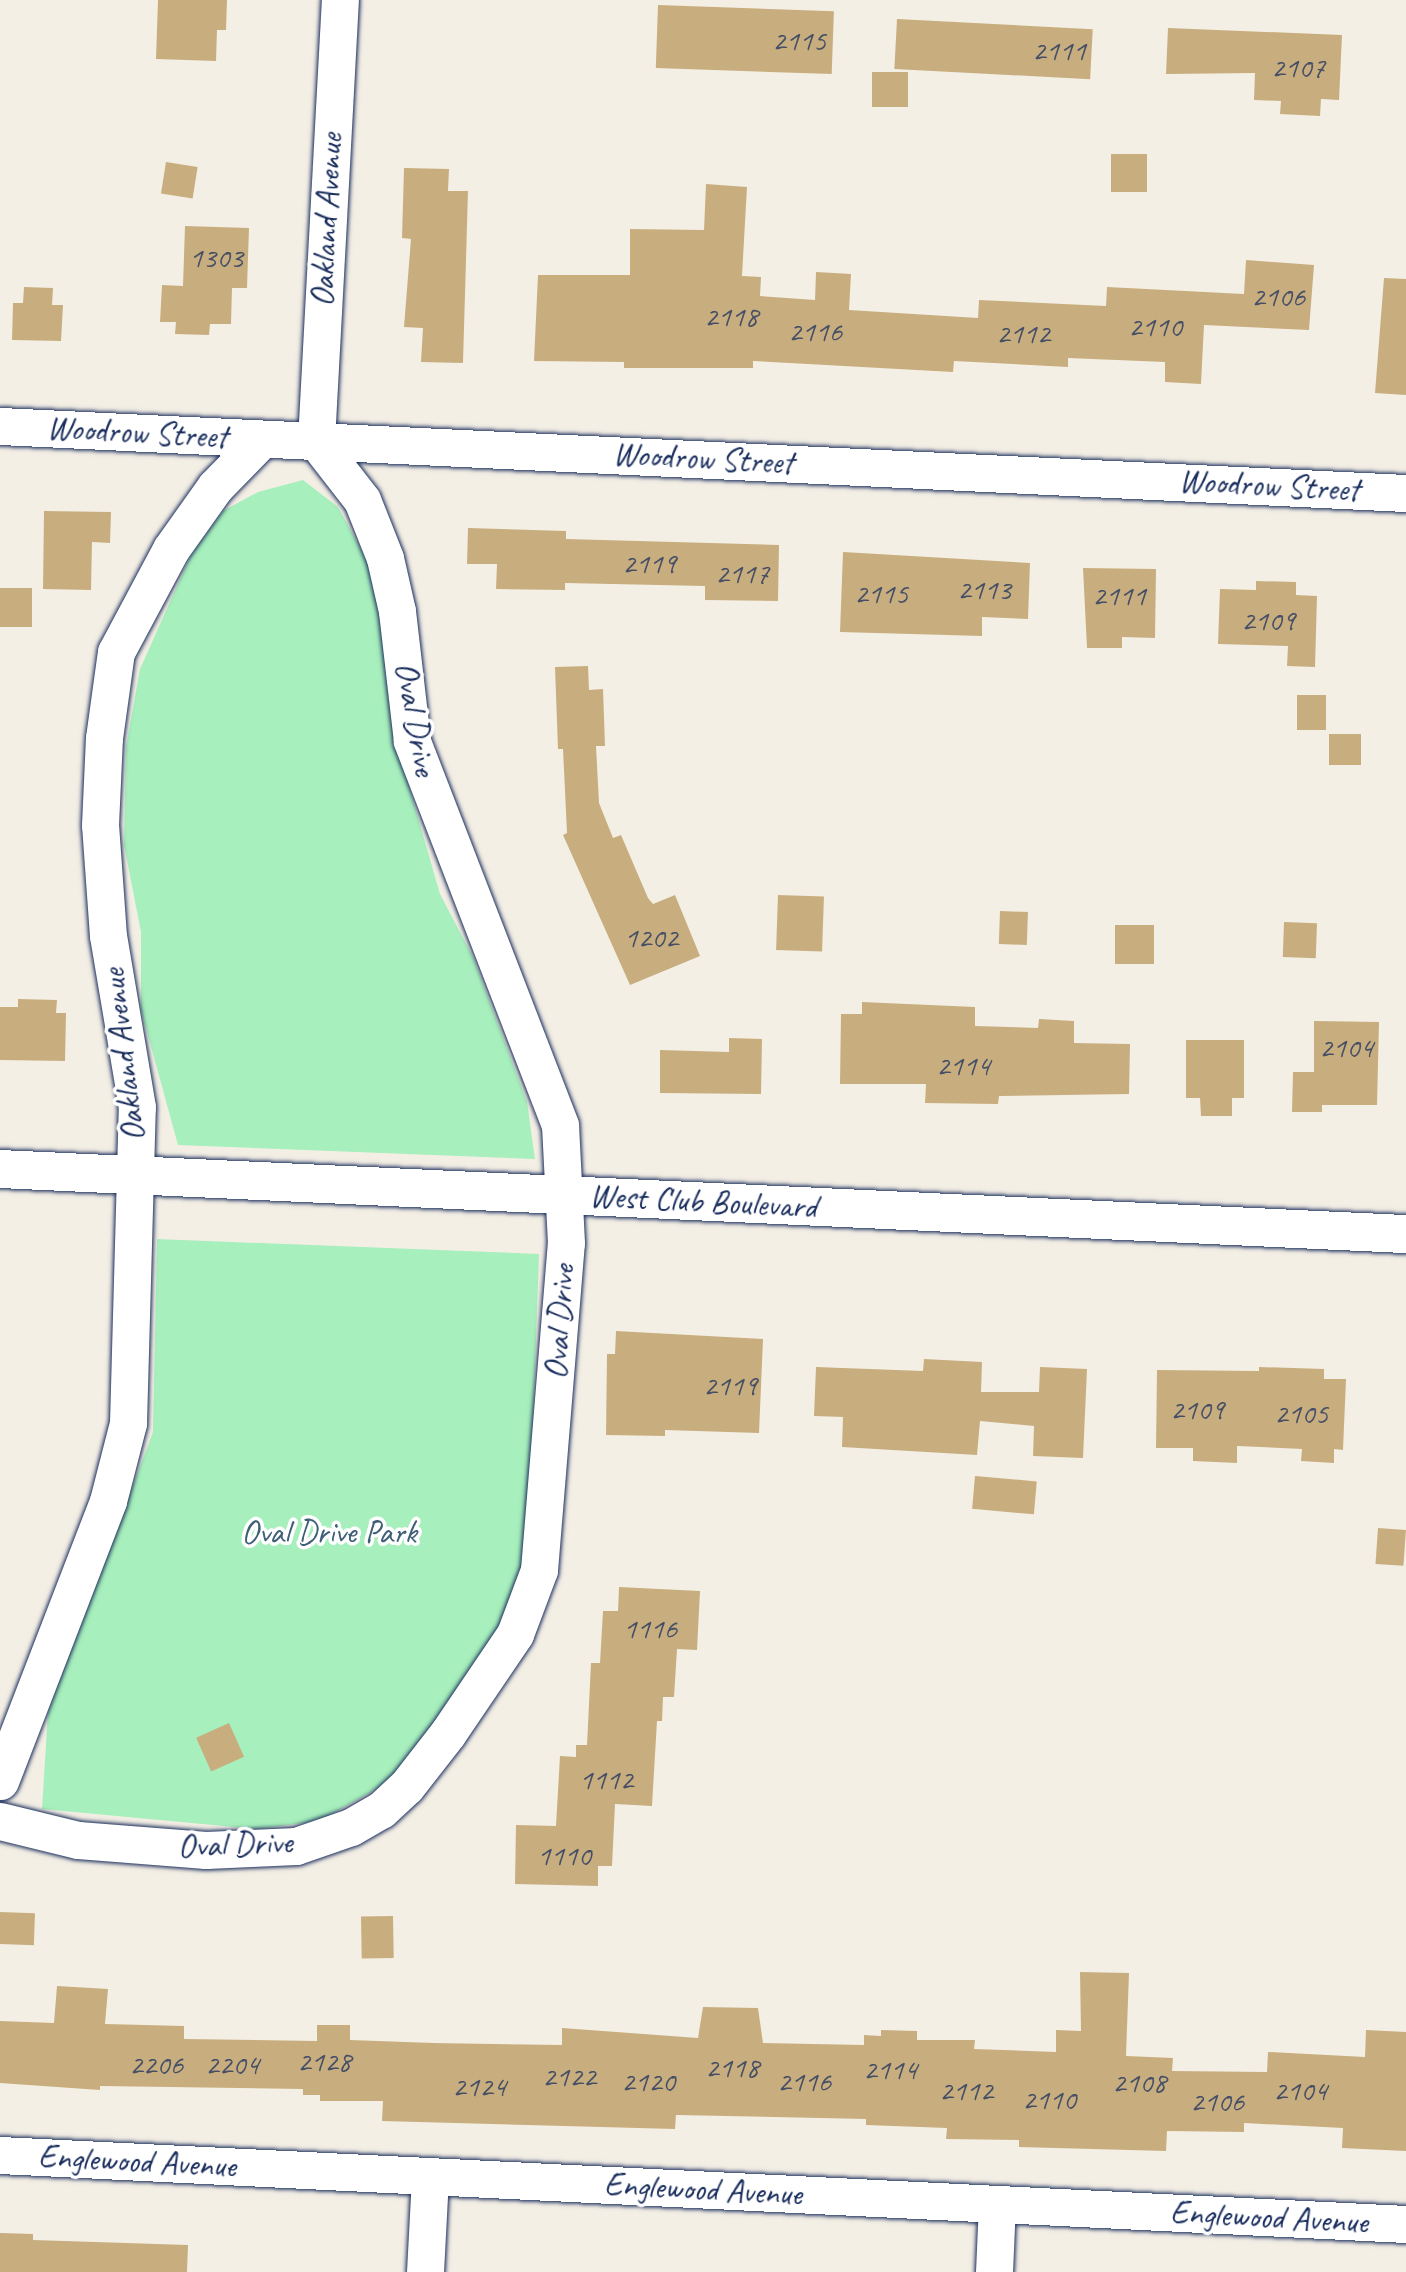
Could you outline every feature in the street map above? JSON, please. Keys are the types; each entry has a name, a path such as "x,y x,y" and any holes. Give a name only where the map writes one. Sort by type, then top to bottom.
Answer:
{"street":[{"name":"Oakland Avenue","path":"316,441 340,0"},
{"name":"Woodrow Street","path":"0,426 1406,493"},
{"name":"Oakland Avenue","path":"0,1781 107,1501 128,1423 137,1107 108,936 100,825 104,738 116,652 171,549 215,487 262,439"},
{"name":"Oval Drive","path":"0,1821 90,1841 206,1850 296,1846 351,1826 381,1810 406,1787 516,1634 539,1570 565,1260 559,1125 412,741 397,611 385,558 362,500 316,441"},
{"name":"West Club Boulevard","path":"0,1169 1406,1234"},
{"name":"Englewood Avenue","path":"0,2155 1406,2224"},
{"path":"425,2272 430,2176"},
{"path":"994,2272 997,2204"}],"green space":[{"path":"303,480 338,507 368,562 385,610 397,745 440,894 473,957 527,1102 535,1159 178,1145 141,1010 141,932 124,845 126,747 140,669 191,555 223,511 258,492"},
{"name":"Oval Drive Park","path":"157,1239 539,1254 527,1589 407,1763 378,1788 319,1821 257,1829 42,1809 48,1712 153,1432"}],"building":[{"path":"158,0 227,0 226,30 217,30 216,61 156,59"},
{"path":"658,5 834,11 832,74 656,68"},
{"path":"897,19 1093,29 1090,79 894,69"},
{"path":"1168,28 1342,35 1339,100 1321,99 1320,116 1280,114 1281,101 1254,100 1255,73 1166,74"},
{"path":"872,72 908,72 908,107 872,107"},
{"path":"1111,154 1147,154 1147,192 1111,192"},
{"path":"166,162 198,167 193,199 161,194"},
{"path":"404,168 449,169 448,191 468,191 463,363 421,362 423,328 404,327 411,239 402,238"},
{"path":"706,184 747,187 742,276 761,277 760,296 815,300 816,272 851,274 849,310 978,318 979,300 1106,306 1107,287 1244,294 1246,260 1314,265 1309,330 1204,325 1201,384 1165,382 1165,362 1068,358 1068,367 954,361 953,372 753,361 753,368 624,368 624,362 534,361 538,275 630,275 630,229 704,230"},
{"path":"185,226 249,228 247,288 232,288 231,324 210,324 209,335 175,334 176,322 160,322 162,285 183,286"},
{"path":"1384,278 1406,279 1406,395 1375,393"},
{"path":"24,287 53,288 52,305 63,305 61,341 12,340 13,303 23,303"},
{"path":"44,511 111,512 110,543 92,542 91,590 43,589"},
{"path":"468,528 566,531 566,539 779,545 778,601 705,600 705,586 565,583 565,590 496,589 497,564 467,564"},
{"path":"843,552 1030,563 1028,619 982,617 982,636 840,632"},
{"path":"1083,568 1156,569 1155,638 1122,637 1122,648 1087,648"},
{"path":"1256,581 1296,582 1296,595 1317,596 1315,667 1287,666 1288,646 1218,644 1220,589 1256,590"},
{"path":"0,588 32,588 32,627 0,627"},
{"path":"588,666 589,690 603,689 605,746 596,746 599,803 613,838 621,835 648,898 653,904 675,895 700,956 630,985 563,835 567,833 563,749 558,749 555,667"},
{"path":"1297,695 1326,695 1326,730 1297,730"},
{"path":"1329,734 1361,734 1361,765 1329,765"},
{"path":"778,895 824,897 822,952 776,950"},
{"path":"1000,911 1028,912 1027,945 999,944"},
{"path":"1284,922 1317,923 1316,958 1283,957"},
{"path":"1115,925 1154,925 1154,964 1115,964"},
{"path":"18,999 57,1000 56,1013 66,1013 65,1061 0,1060 0,1007 18,1007"},
{"path":"862,1002 975,1007 975,1026 1038,1028 1039,1019 1074,1021 1074,1043 1130,1044 1129,1094 999,1096 998,1104 925,1103 926,1084 840,1084 841,1014 862,1014"},
{"path":"1314,1021 1379,1022 1377,1105 1322,1105 1322,1112 1292,1112 1293,1072 1314,1072"},
{"path":"729,1038 762,1039 761,1094 660,1093 660,1050 729,1052"},
{"path":"1186,1040 1244,1040 1244,1098 1232,1098 1232,1116 1201,1116 1200,1098 1186,1098"},
{"path":"616,1331 763,1339 759,1433 665,1430 665,1436 606,1435 607,1354 615,1354"},
{"path":"924,1359 982,1362 981,1392 1039,1392 1040,1367 1087,1369 1083,1458 1033,1456 1034,1426 980,1421 977,1455 842,1447 843,1417 814,1416 816,1367 923,1371"},
{"path":"1259,1367 1324,1369 1324,1379 1346,1379 1343,1450 1334,1449 1334,1463 1301,1461 1302,1449 1237,1446 1237,1463 1193,1461 1193,1448 1156,1448 1157,1370 1259,1371"},
{"path":"975,1476 1037,1481 1034,1514 972,1509"},
{"path":"1378,1528 1406,1530 1403,1566 1375,1564"},
{"path":"619,1587 700,1591 697,1650 677,1649 674,1697 663,1697 662,1721 657,1721 652,1806 615,1804 612,1866 598,1866 598,1886 515,1884 516,1825 556,1826 560,1756 576,1757 576,1745 587,1745 591,1663 600,1663 603,1611 618,1611"},
{"path":"229,1723 244,1757 211,1771 196,1738"},
{"path":"0,1912 35,1913 34,1945 0,1944"},
{"path":"393,1916 394,1958 362,1959 361,1917"},
{"path":"1080,1972 1129,1973 1126,2056 1173,2058 1172,2071 1267,2072 1268,2052 1365,2057 1366,2030 1406,2032 1406,2151 1342,2148 1343,2128 1244,2123 1244,2132 1167,2131 1166,2151 1019,2147 1019,2140 946,2139 947,2128 866,2125 866,2119 676,2115 675,2129 382,2121 383,2101 320,2101 320,2095 303,2095 303,2089 100,2086 100,2090 0,2083 0,2021 54,2023 57,1986 108,1989 105,2024 184,2026 184,2039 317,2041 317,2025 350,2025 350,2040 433,2043 562,2045 562,2028 698,2038 703,2007 758,2008 763,2043 864,2045 864,2035 881,2036 881,2030 917,2031 917,2040 975,2040 974,2049 1056,2052 1056,2030 1081,2031"},
{"path":"0,2233 33,2234 33,2240 188,2245 187,2272 0,2272"}]}
